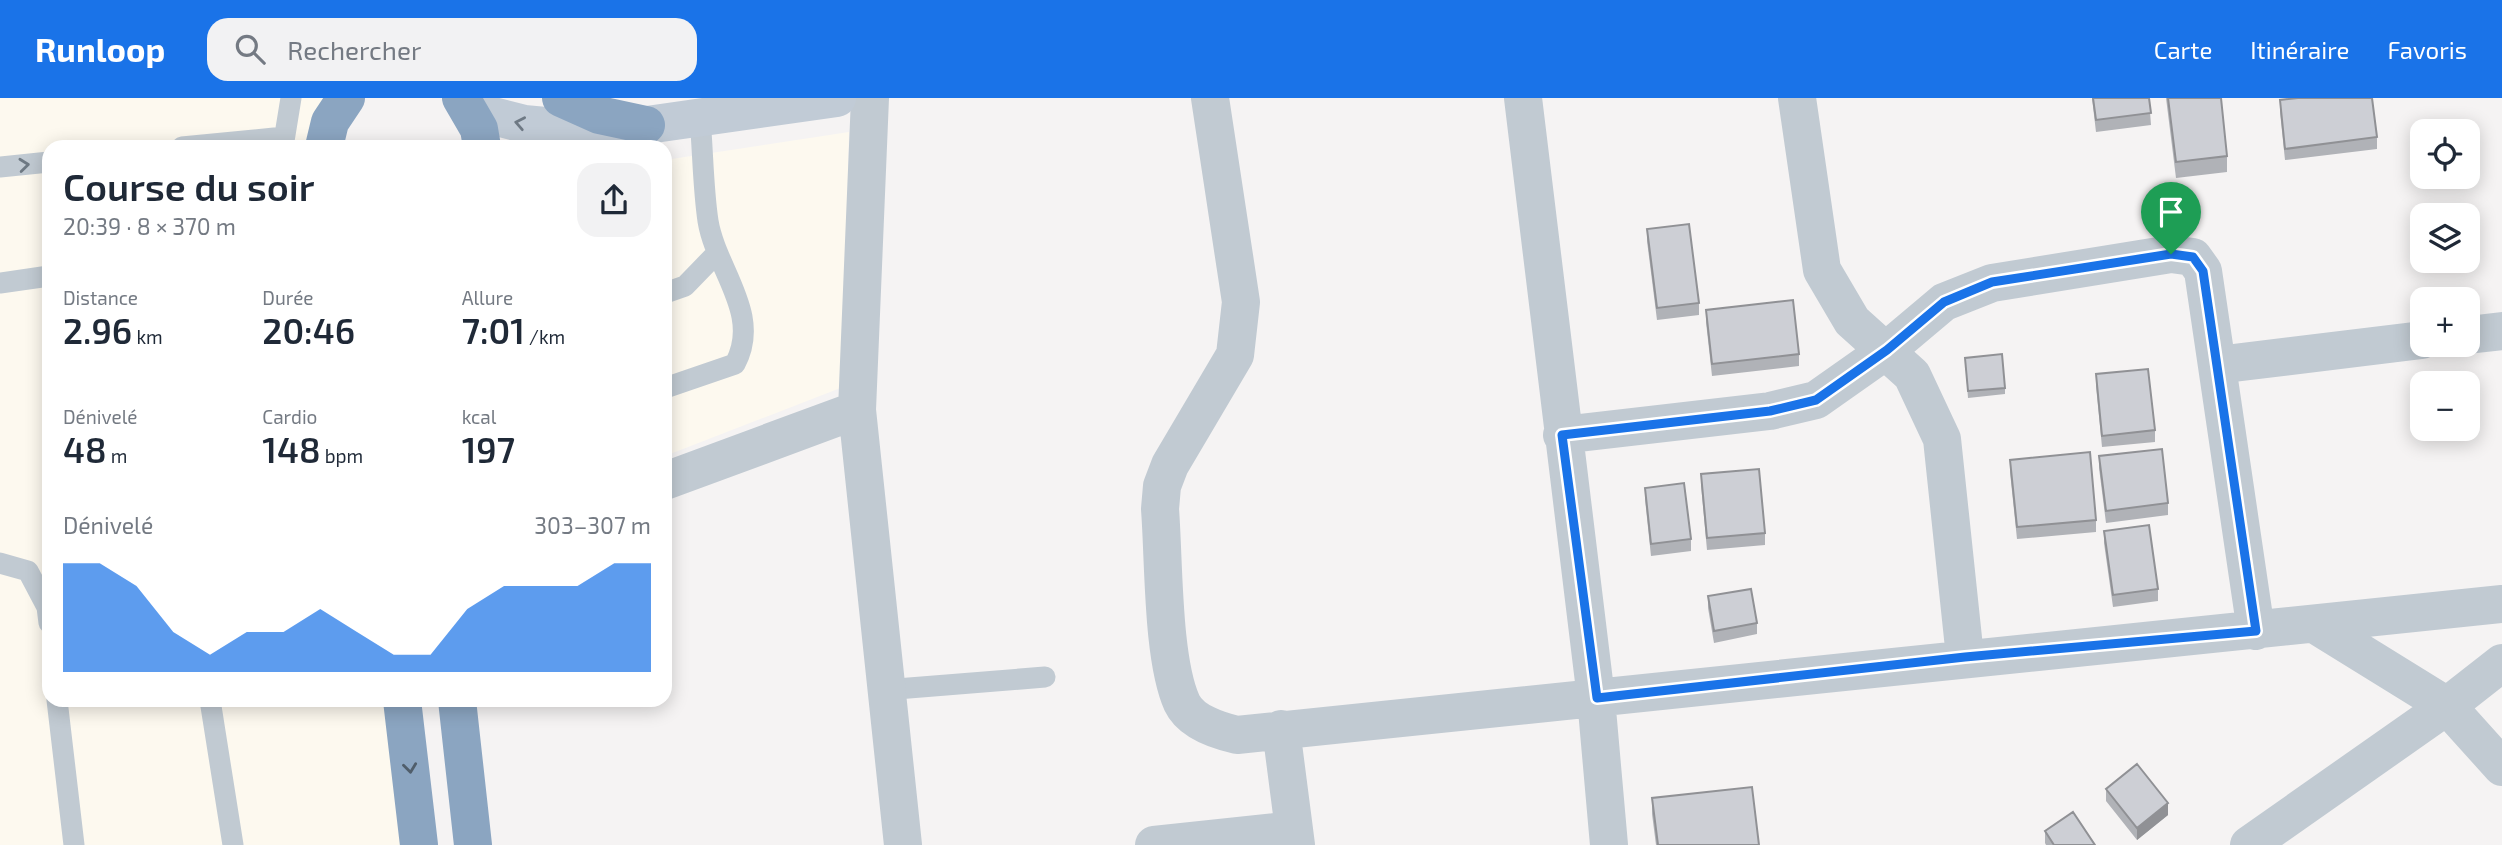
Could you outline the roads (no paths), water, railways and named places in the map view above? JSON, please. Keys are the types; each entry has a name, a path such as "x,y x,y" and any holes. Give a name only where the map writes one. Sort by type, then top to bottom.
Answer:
{"highway":[{"path":"563,99 599,115 619,134"},
{"path":"465,104 479,128 481,140"},
{"path":"403,707 419,845"},
{"path":"458,707 473,845"}],"street":[{"path":"589,140 700,118 837,98"},
{"path":"870,98 857,410 884,690 903,845"},
{"path":"1210,98 1241,302 1236,355 1170,465 1162,486 1160,509 1170,653 1183,705 1212,729 1237,735 1965,657 2256,631 2502,604"},
{"path":"1523,98 1562,435 1597,698 1609,845"},
{"path":"1797,98 1822,270 1852,321 1912,375 1942,439 1965,657"},
{"path":"465,104 524,124 619,134"},
{"path":"1562,435 1770,411 1816,400 1887,350 1944,302 1992,282 2171,254 2193,257 2203,271 2256,631"},
{"path":"2480,334 2502,331"},
{"path":"2217,365 2410,341"},
{"path":"672,478 857,410"},
{"path":"2316,625 2447,706 2502,767"},
{"path":"2249,845 2447,706 2502,663"},
{"path":"1154,845 1295,837 1281,729"}],"lane":[{"path":"283,140 290,98"},
{"path":"672,386 735,364 743,349 739,298 717,253 708,222 700,118"},
{"path":"0,167 42,163"},
{"path":"672,290 685,285 717,253"},
{"path":"0,283 42,277"},
{"path":"0,563 38,569"},
{"path":"884,690 1045,677"},
{"path":"59,707 74,845"},
{"path":"211,707 233,845"}]}
